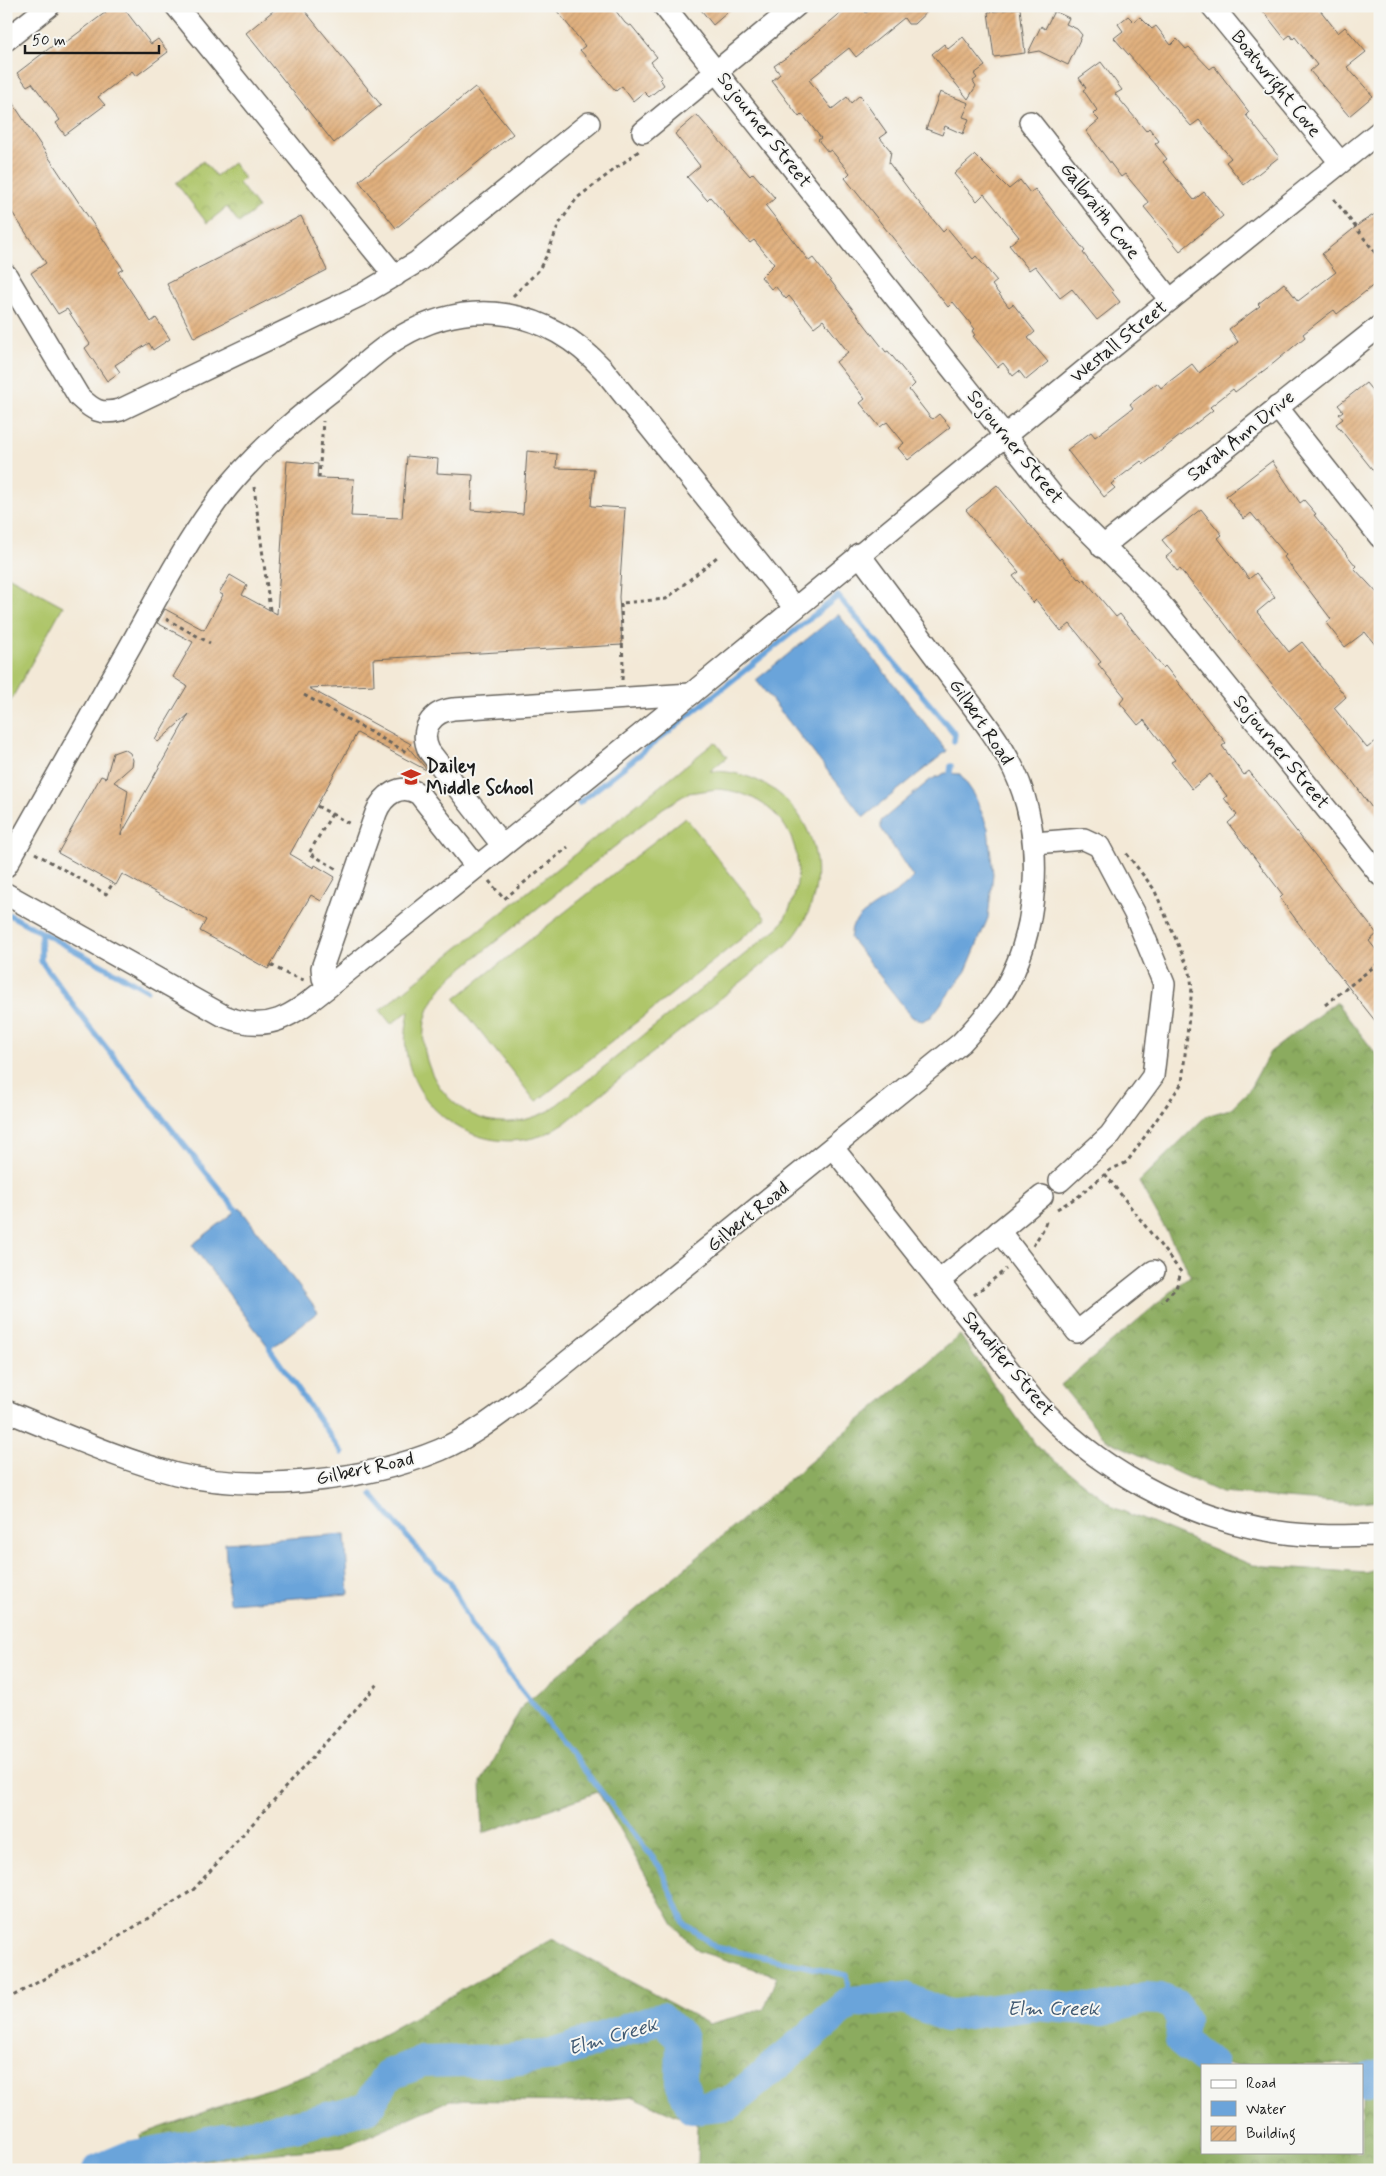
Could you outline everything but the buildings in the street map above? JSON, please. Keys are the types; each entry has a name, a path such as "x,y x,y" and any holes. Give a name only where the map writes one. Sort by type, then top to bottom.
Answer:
{"street":[{"path":"6,40 49,6"},
{"path":"176,6 395,276"},
{"name":"Sojourner Street","path":"664,6 1052,496 1155,597 1380,875"},
{"path":"642,141 717,71 796,6"},
{"name":"Boatwright Cove","path":"1212,6 1340,162"},
{"name":"Galbraith Cove","path":"1030,122 1170,300"},
{"path":"6,275 79,397 93,408 108,413 120,410 354,298 395,276 417,262 589,123"},
{"name":"Westall Street","path":"6,894 215,1011 240,1022 266,1024 285,1018 482,872 502,845 691,694 794,607 1170,300 1340,162 1380,132"},
{"path":"6,866 164,587 218,500 251,460 278,434 321,399 399,337 442,318 459,314 504,313 533,321 571,340 592,357 794,607"},
{"name":"Sarah Ann Drive","path":"1102,547 1380,326"},
{"path":"1277,408 1380,537"},
{"name":"Gilbert Road","path":"6,1411 132,1460 178,1474 248,1484 300,1482 385,1468 441,1450 485,1425 833,1148 961,1043 998,999 1011,976 1024,942 1035,874 1034,843 1024,793 1003,749 859,554"},
{"path":"502,845 429,751 425,733 433,716 444,710 453,709 691,694"},
{"path":"328,987 323,978 322,968 376,812 384,798 399,790 409,789 419,794 482,872"},
{"path":"1034,843 1084,839 1099,846 1135,914 1164,984 1153,1076 1110,1135 1060,1181"},
{"name":"Sandifer Street","path":"833,1148 1032,1398 1098,1458 1149,1490 1198,1511 1277,1532 1322,1537 1380,1535"},
{"path":"939,1281 1042,1196"},
{"path":"999,1231 1077,1332 1154,1270"}],"path":[{"path":"486,312 510,299 538,271 547,256 559,224 577,198 642,141"},
{"path":"1334,199 1380,258"},
{"path":"319,478 324,411 321,399"},
{"path":"251,460 270,610"},
{"path":"622,680 624,667 620,602 666,599 718,557"},
{"path":"166,618 210,643"},
{"path":"304,695 406,751 413,759"},
{"path":"318,806 355,827"},
{"path":"332,814 309,853 340,871"},
{"path":"482,872 504,899 568,847"},
{"path":"34,852 106,894 113,883"},
{"path":"973,1295 1020,1258 1039,1240 1047,1218 1079,1196 1110,1170 1127,1162 1182,1083 1192,988 1190,972 1154,889 1125,852"},
{"path":"1325,1004 1380,962"},
{"path":"271,965 306,981"},
{"path":"1105,1174 1181,1272 1176,1288 1162,1302"},
{"path":"6,1997 11,1997 108,1944 193,1890 379,1683"}],"green space":[{"path":"203,161 216,176 233,163 244,178 239,183 258,208 239,223 227,207 207,223 176,183"},
{"path":"6,575 63,606 6,709"},
{"path":"715,742 727,757 710,771 744,775 772,788 794,808 809,833 816,861 815,890 805,920 785,947 566,1122 543,1135 520,1140 497,1140 475,1135 454,1125 437,1111 422,1093 412,1073 405,1045 409,1011 391,1024 380,1010","holes":["717,789 742,794 763,804 780,819 791,837 797,858 797,880 792,903 780,926 549,1111 525,1120 501,1122 482,1119 465,1111 451,1100 439,1086 430,1069 425,1052 424,1033 427,1014 432,1003 438,992 455,974 663,808 688,793"]},
{"path":"685,817 766,919 536,1102 455,999"},
{"path":"1336,1002 1380,1059 1380,1500 1350,1503 1221,1493 1105,1439 1061,1385 1191,1275 1139,1182 1206,1116 1230,1109 1249,1090 1270,1052"},
{"path":"960,1335 1038,1448 1115,1508 1252,1565 1366,1573 1380,1569 1380,2170 681,2170 697,2164 698,2125 634,2097 576,2102 450,2100 343,2147 146,2165 140,2135 318,2071 552,1939 709,2024 764,2009 777,1976 698,1951 674,1925 598,1792 483,1833 481,1782 523,1705"}],"water":[{"path":"838,614 947,751 864,817 756,680"},
{"path":"945,773 960,774 974,794 988,828 993,874 988,918 966,971 931,1017 922,1021 912,1017 850,938 852,927 857,920 907,884 913,877 881,828 881,821 930,780"},
{"path":"240,1208 318,1312 270,1349 192,1245"},
{"path":"345,1534 349,1594 229,1603 225,1543"}],"waterway":[{"path":"579,803 838,596 955,734 954,741"},
{"path":"949,781 951,766"},
{"path":"6,913 41,932 41,961 89,1026 237,1211 238,1217"},
{"path":"41,932 147,990"},
{"path":"269,1343 270,1349 342,1453"},
{"path":"372,1495 426,1559 450,1582 472,1626 660,1867 684,1923 715,1947 846,1975 851,2002"},
{"name":"Elm Creek","path":"98,2170 129,2157 304,2124 367,2108 388,2075 422,2062 509,2060 552,2055 661,2018 682,2038 681,2082 692,2108 729,2104 851,2002 905,1998 946,2016 1033,2005 1102,2010 1145,1998 1160,1999 1175,2005 1183,2019 1181,2040 1210,2064"},
{"name":"Elm Creek","path":"1364,2080 1380,2076"}],"place":[{"name":"Dailey Middle School","path":"411,777"}]}
